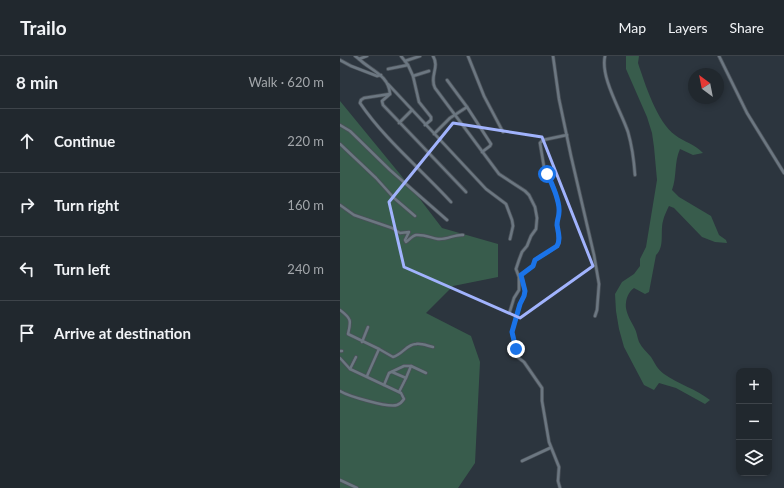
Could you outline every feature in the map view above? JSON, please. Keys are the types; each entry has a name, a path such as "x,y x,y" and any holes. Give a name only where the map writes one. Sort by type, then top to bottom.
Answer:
{"street":[{"path":"356,56 381,75 425,125 486,189 506,204 512,220 510,239"},
{"path":"359,59 367,56"},
{"path":"401,56 408,64 413,76 419,102 431,117 431,120 425,125"},
{"path":"405,61 420,56"},
{"path":"433,56 436,61 433,83 499,174 525,190 529,195 537,213 538,222 536,229 522,252 517,266 525,291 512,335 516,356 524,362 542,388 542,401 550,448 559,467 558,481 560,488"},
{"path":"468,56 484,96 503,132"},
{"path":"553,56 578,189 594,255 599,284 597,310 595,316"},
{"path":"605,56 604,64 611,93 618,105 622,119 628,131 635,175"},
{"path":"719,56 747,113 784,173"},
{"path":"340,60 375,75 381,75"},
{"path":"388,70 408,64"},
{"path":"413,76 429,71"},
{"path":"447,80 491,144 482,152"},
{"path":"388,84 390,94"},
{"path":"390,94 382,101 383,105 466,192"},
{"path":"390,94 364,98 360,102 395,146 432,181 451,202"},
{"path":"434,134 456,114 467,107"},
{"path":"399,123 412,110"},
{"path":"340,125 350,131 390,170 447,220"},
{"path":"510,311 514,298 519,290 518,284 520,276 533,266 535,260 558,245 557,222 559,206 554,188 544,167 540,145 543,140 567,134"},
{"path":"340,144 376,178 394,198 415,216"},
{"path":"340,205 354,215 392,228 400,233 408,231 409,232 405,240 406,242 415,235 427,235 440,239 463,235"},
{"path":"340,310 350,319 351,323 348,334 393,356 400,355 410,345 414,344 433,347"},
{"path":"362,342 368,327"},
{"path":"367,376 379,349"},
{"path":"350,369 356,357"},
{"path":"340,358 350,369 398,392 403,395 404,399 398,405 390,406 340,390"},
{"path":"384,385 387,376 392,371 404,366 411,366 426,373"},
{"path":"398,392 411,366"},
{"path":"392,371 406,378"},
{"path":"522,461 550,448"},
{"path":"340,480 357,488"}],"highlighted area":[{"path":"453,123 542,137 593,266 520,318 404,267 389,202"}],"green space":[{"path":"626,56 639,56 638,63 652,102 669,129 678,137 697,147 703,153 693,155 680,149 672,190 679,197 711,216 719,235 726,240 727,243 715,242 702,237 674,208 669,206 662,225 661,244 659,252 656,255 649,292 645,294 634,288 627,297 626,302 627,313 636,331 639,342 658,368 669,378 710,400 705,404 676,388 659,383 654,390 644,385 624,347 619,329 615,294 622,282 634,274 640,266 640,259 646,247 657,180 652,133 647,117 626,69"},
{"path":"340,101 442,228 498,244 498,277 453,286 426,313 471,336 480,362 475,463 458,488 340,488"}],"route":[{"path":"516,349 512,332 525,291 520,278 521,275 533,266 535,260 557,246 559,243 557,222 559,206 551,180 547,174"}]}
